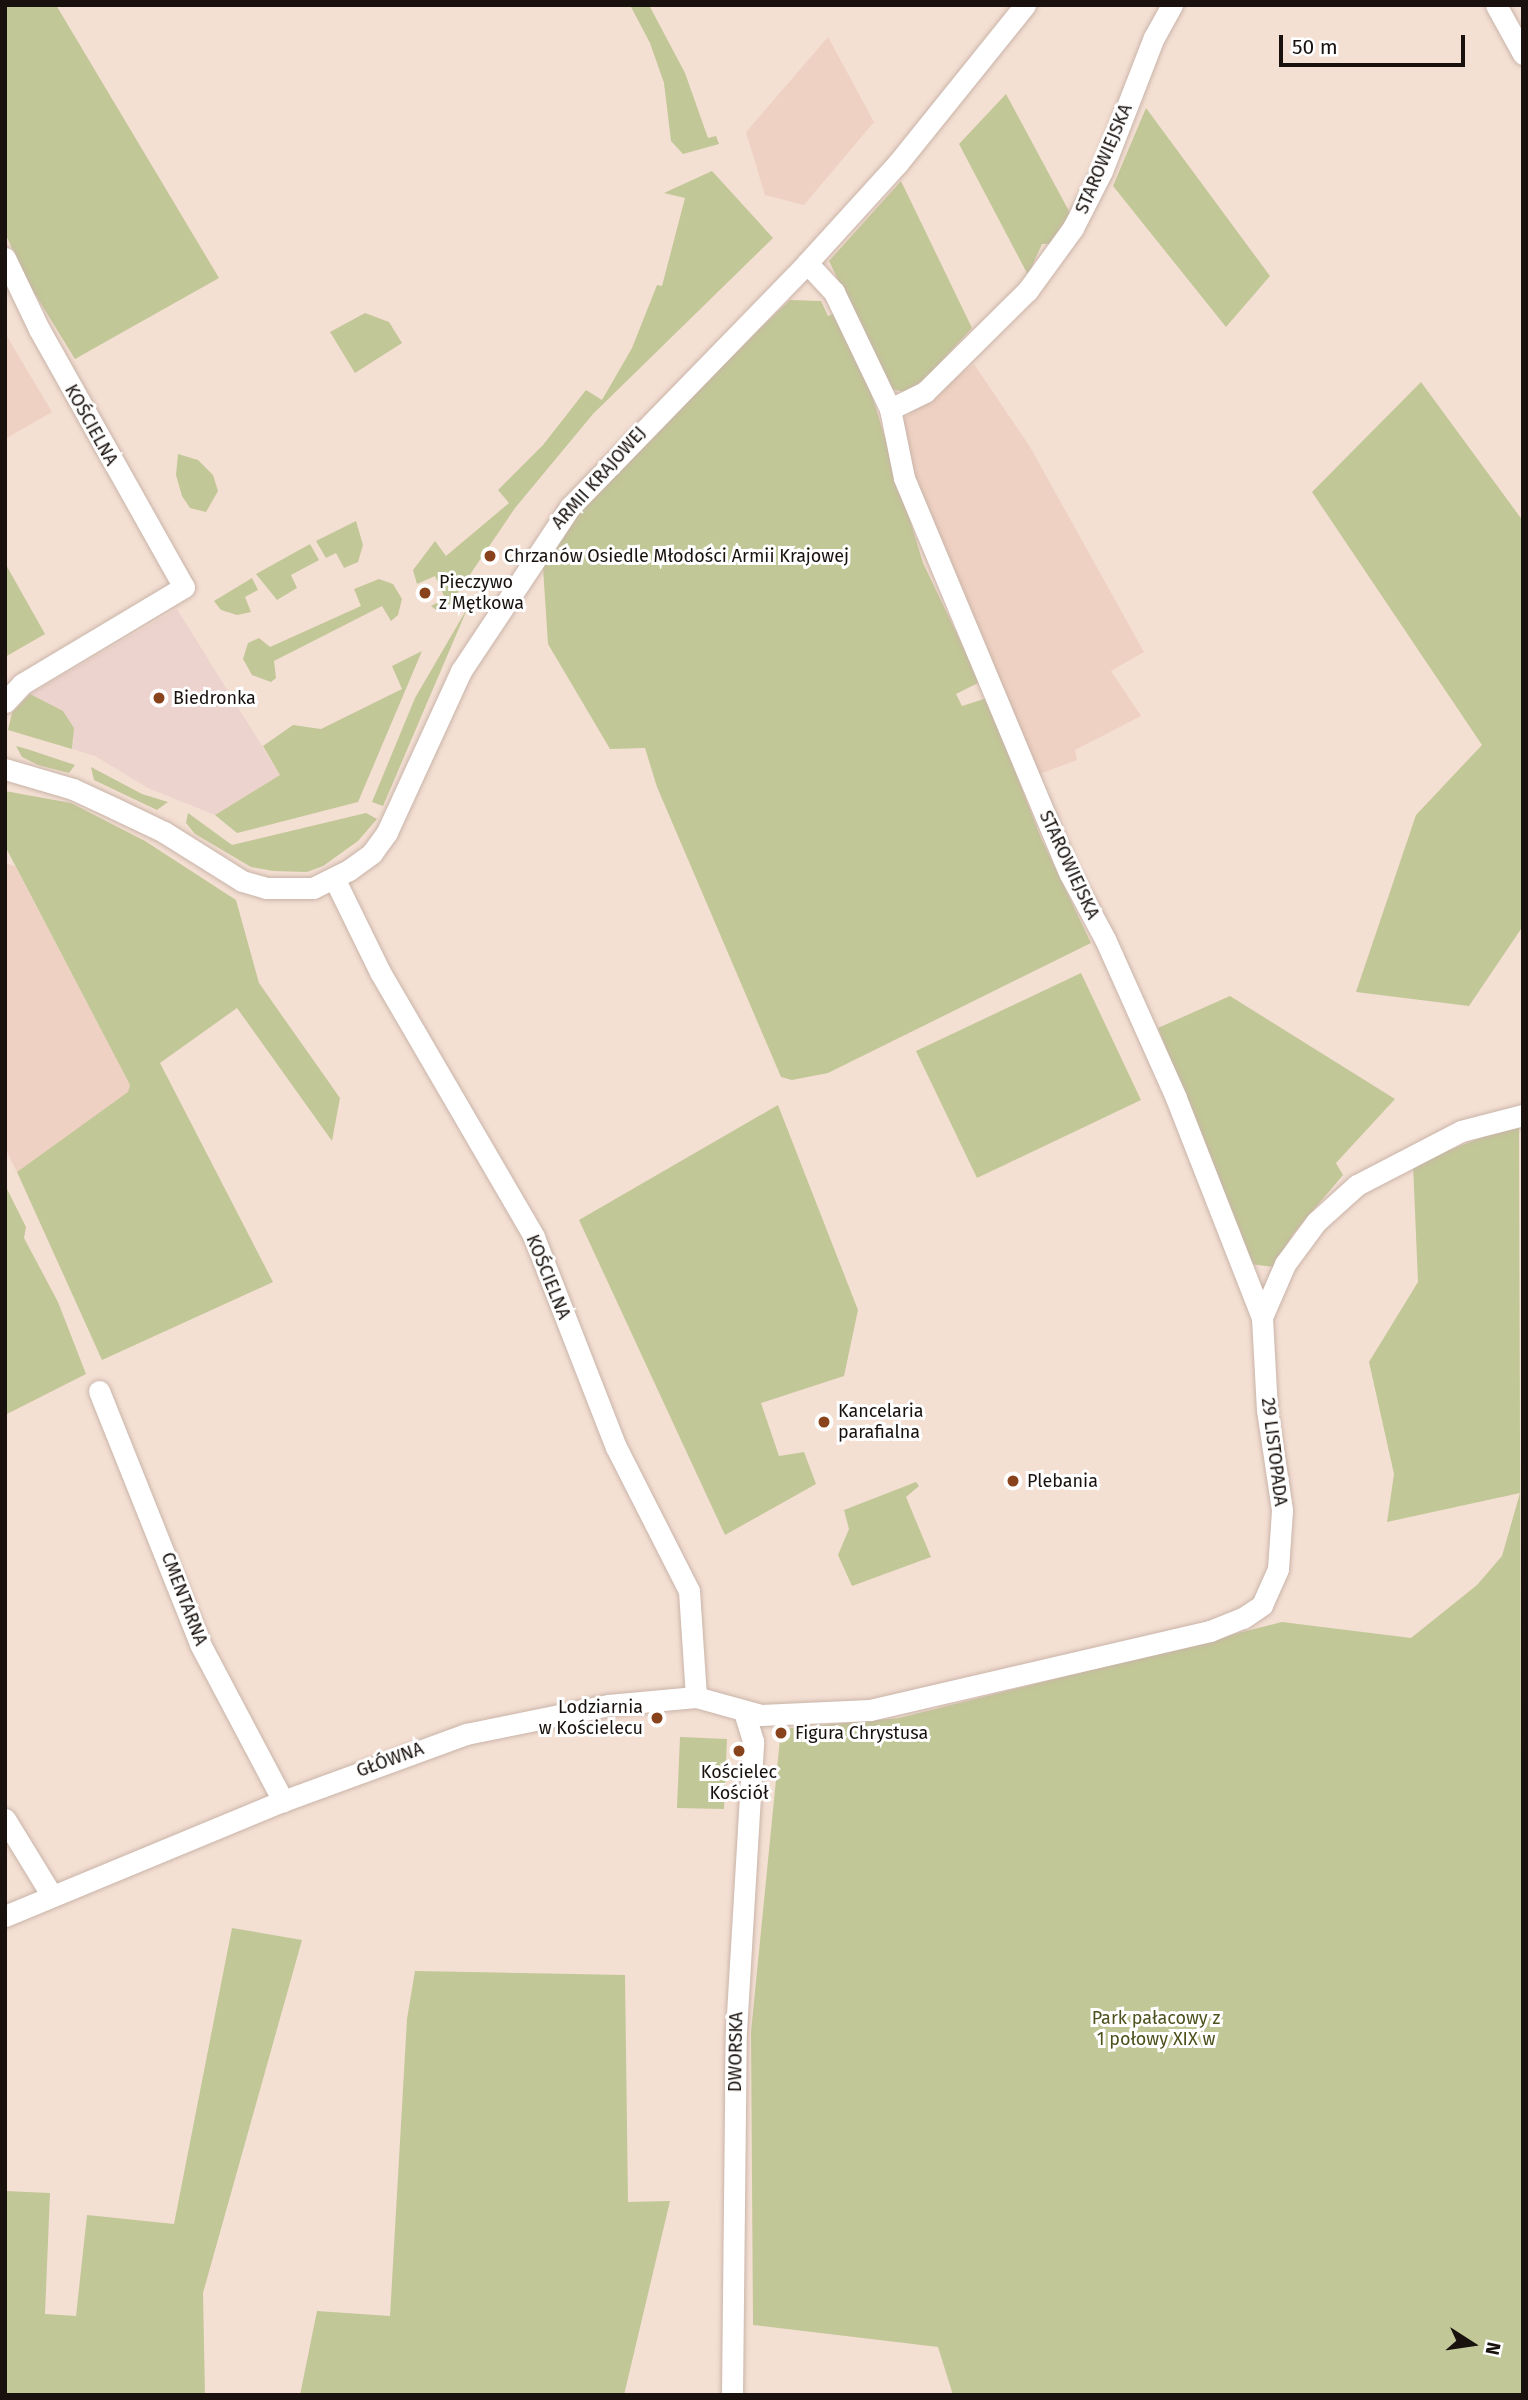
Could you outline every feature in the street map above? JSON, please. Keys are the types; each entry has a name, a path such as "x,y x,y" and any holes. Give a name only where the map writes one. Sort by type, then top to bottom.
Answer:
{"street":[{"name":"ARMII KRAJOWEJ","path":"5,769 73,789 116,809 164,832 242,881 292,890 335,880 372,853 387,832 461,671 570,507 807,263 898,163 1025,5"},
{"name":"STAROWIEJSKA","path":"890,409 925,392 1028,290 1073,228 1102,171 1154,37 1172,5"},
{"path":"1496,5 1523,54"},
{"name":"KOŚCIELNA","path":"5,258 39,330 184,587 22,684 5,702"},
{"name":"STAROWIEJSKA","path":"807,263 834,292 890,409 904,478 1070,874 1105,939 1176,1098 1262,1317"},
{"name":"KOŚCIELNA","path":"335,880 380,972 534,1237 616,1447 689,1591 696,1697"},
{"name":"29 LISTOPADA","path":"744,1711 761,1715 870,1710 1210,1630 1262,1605 1278,1569 1282,1510 1267,1410 1262,1317 1285,1264 1308,1232 1357,1185 1461,1131 1523,1115"},
{"name":"CMENTARNA","path":"99,1391 200,1644 283,1801"},
{"name":"GŁÓWNA","path":"5,1916 283,1801 466,1734 608,1705 696,1697 744,1711"},
{"name":"DWORSKA","path":"732,2395 736,2031 753,1741 744,1711"},
{"path":"5,1819 52,1896"}],"shaded area":[{"path":"828,37 874,122 804,205 765,195 746,132"},
{"path":"5,333 52,412 5,439"},
{"path":"974,364 1030,447 1144,652 1111,671 1141,716 1075,750 1077,760 1037,775 891,429"},
{"path":"177,609 280,775 215,815 148,788 95,756 72,749 74,739 30,694"},
{"path":"5,863 15,866 130,1085 129,1092 17,1172 5,1148"}],"green space":[{"path":"5,5 56,5 219,278 75,359 27,281 5,233"},
{"path":"630,5 649,5 685,73 708,138 716,136 719,144 683,154 671,141 664,83 650,43"},
{"path":"1006,94 1070,213 1050,244 1042,244 1028,275 959,144"},
{"path":"1146,108 1270,276 1226,327 1113,186"},
{"path":"712,171 773,238 593,414 515,508 448,607 439,612 431,606 445,598 435,576 417,584 413,570 435,541 446,556 509,503 498,490 543,445 586,390 602,400 632,348 657,285 662,286 685,198 664,193"},
{"path":"901,181 972,328 924,380 905,392 890,389 829,261"},
{"path":"790,300 821,301 828,316 833,314 871,392 923,563 980,682 956,694 962,706 987,698 1041,838 1091,943 828,1073 792,1080 781,1077 657,787 645,748 610,749 548,644 543,568 592,489"},
{"path":"365,313 389,322 402,343 355,373 330,332"},
{"path":"1421,382 1523,521 1523,926 1469,1006 1356,992 1416,815 1482,745 1312,492"},
{"path":"178,454 198,460 213,475 218,491 206,512 190,508 182,496 176,475"},
{"path":"356,521 363,545 358,562 344,568 336,553 326,558 316,541"},
{"path":"310,544 319,560 291,575 297,588 277,600 256,574"},
{"path":"5,563 45,634 5,657"},
{"path":"252,578 258,590 245,597 251,612 237,615 221,610 214,601"},
{"path":"379,579 393,584 402,599 398,615 391,621 382,606 274,661 276,678 271,682 252,675 243,659 248,643 259,638 270,647 361,606 354,589"},
{"path":"468,607 383,806 372,802 415,698"},
{"path":"422,651 358,802 237,833 215,815 280,775 263,746 293,725 321,729 402,689 392,666"},
{"path":"30,694 63,711 74,728 72,749 8,730 12,713"},
{"path":"16,746 75,765 69,773 38,765 22,757"},
{"path":"91,767 142,794 168,802 157,810 94,780"},
{"path":"5,791 71,803 145,841 236,900 259,983 340,1098 332,1141 237,1008 160,1063 273,1282 102,1360 17,1172 128,1092 130,1085 5,846"},
{"path":"188,813 232,845 366,813 377,819 358,841 323,866 307,872 273,871 251,867 195,834 186,823"},
{"path":"1081,973 1141,1100 977,1178 916,1051"},
{"path":"1230,996 1395,1099 1336,1163 1343,1175 1293,1234 1274,1267 1250,1264 1158,1028"},
{"path":"778,1105 858,1310 844,1376 761,1403 779,1456 804,1452 816,1484 725,1535 579,1220"},
{"name":"Park pałacowy z 1 połowy XIX w","path":"1519,1123 1523,2395 953,2395 938,2347 753,2325 751,2032 781,1729 899,1718 1282,1622 1411,1638 1477,1585 1502,1556 1520,1493 1387,1522 1394,1474 1369,1362 1418,1282 1413,1164"},
{"path":"5,1185 26,1227 24,1238 58,1302 86,1374 5,1415"},
{"path":"916,1482 919,1486 906,1497 931,1557 852,1586 838,1555 849,1529 844,1510"},
{"path":"680,1737 727,1739 724,1809 677,1808"},
{"path":"232,1928 302,1940 203,2293 205,2395 5,2395 5,2191 50,2193 45,2314 76,2316 87,2215 174,2224"},
{"path":"415,1971 625,1975 628,2202 670,2201 624,2395 300,2395 317,2311 390,2316 407,2019"}],"place":[{"name":"Chrzanów Osiedle Młodości Armii Krajowej","path":"490,556"},
{"name":"Pieczywo z Mętkowa","path":"425,593"},
{"name":"Biedronka","path":"159,698"},
{"name":"Kancelaria parafialna","path":"824,1422"},
{"name":"Plebania","path":"1013,1481"},
{"name":"Lodziarnia w Kościelecu","path":"657,1718"},
{"name":"Figura Chrystusa","path":"781,1733"},
{"name":"Kościelec Kościół","path":"739,1751"}]}
